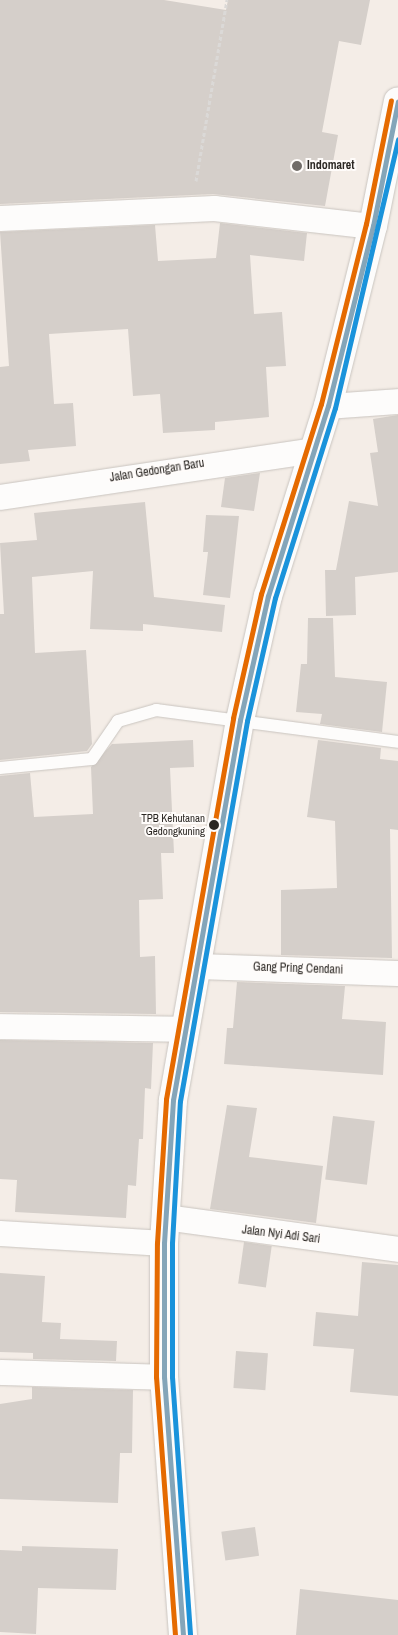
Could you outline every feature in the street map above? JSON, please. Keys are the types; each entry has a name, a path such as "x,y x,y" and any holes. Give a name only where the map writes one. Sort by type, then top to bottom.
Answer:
{"main road":[{"path":"183,1635 164,1377 165,1230 173,1100 240,720 268,596 328,406 373,226 398,101"}],"street":[{"path":"0,218 192,209 258,211 373,226"},
{"path":"328,406 398,402"},
{"name":"Jalan Gedongan Baru","path":"0,497 315,450"},
{"name":"Gang Pring Cendani","path":"197,966 398,973"},
{"path":"0,1026 185,1029"},
{"name":"Jalan Nyi Adi Sari","path":"0,1232 165,1230 398,1250"},
{"path":"0,1372 164,1377"}],"lane":[{"path":"0,768 92,759 107,732 132,714 156,710 398,742"}],"path":[{"path":"192,209 227,0"}],"building":[{"path":"0,0 164,0 226,10 228,0 370,0 361,45 339,41 322,132 338,135 325,206 213,194 0,204"},
{"path":"220,223 307,233 304,261 250,255 254,314 282,312 286,366 266,367 269,417 215,422 215,430 163,433 160,394 133,396 128,329 49,334 54,404 73,403 76,446 28,450 30,461 0,464 0,367 9,366 0,232 155,225 158,261 216,258"},
{"path":"398,415 398,572 355,577 356,615 326,616 325,570 336,570 349,501 378,506 370,453 378,452 373,419"},
{"path":"260,473 254,511 221,507 225,478"},
{"path":"145,502 154,597 225,605 222,632 143,624 143,631 90,629 93,571 32,577 35,653 86,650 92,744 87,751 0,760 0,614 4,614 0,543 37,540 34,513"},
{"path":"206,515 239,516 230,598 203,595 208,552 203,552"},
{"path":"308,618 333,618 335,677 387,682 382,732 320,724 322,714 296,712 301,664 307,664"},
{"path":"193,740 194,767 170,768 174,853 161,853 163,899 139,900 140,957 155,956 156,1014 0,1012 0,776 30,773 34,817 93,814 91,767 112,744"},
{"path":"318,740 381,748 380,759 398,761 398,830 390,829 392,958 281,955 281,890 337,888 335,821 307,817"},
{"path":"237,982 345,986 342,1019 386,1022 383,1075 224,1064 227,1028 233,1028"},
{"path":"0,1040 153,1043 151,1089 145,1088 143,1139 139,1139 136,1186 128,1185 126,1218 15,1212 17,1180 0,1179"},
{"path":"227,1105 257,1108 249,1157 323,1166 316,1223 210,1209"},
{"path":"333,1116 375,1121 367,1185 325,1180"},
{"path":"244,1242 272,1246 266,1287 238,1284"},
{"path":"362,1262 398,1265 398,1396 350,1392 354,1349 313,1346 316,1312 358,1316"},
{"path":"0,1273 45,1276 42,1322 61,1323 60,1339 117,1341 116,1361 33,1359 33,1353 0,1352"},
{"path":"236,1351 268,1353 265,1390 233,1388"},
{"path":"32,1387 133,1390 132,1453 120,1453 118,1503 0,1499 0,1404 32,1399"},
{"path":"255,1527 259,1556 225,1560 221,1532"},
{"path":"22,1546 118,1549 116,1590 38,1588 36,1634 0,1632 0,1550 22,1551"},
{"path":"300,1589 398,1600 398,1635 296,1635"}],"transit line":[{"path":"175,1635 156,1377 157,1243 166,1099 233,718 261,594 321,404 366,224 391,100"},
{"path":"183,1635 164,1377 164,1243 173,1100 240,720 268,596 328,406 373,226 398,101"},
{"path":"190,1634 172,1377 172,1243 180,1101 247,721 275,598 335,408 398,139"}],"place":[{"name":"Indomaret","path":"297,166"},
{"name":"TPB Kehutanan Gedongkuning","path":"214,825"}]}
